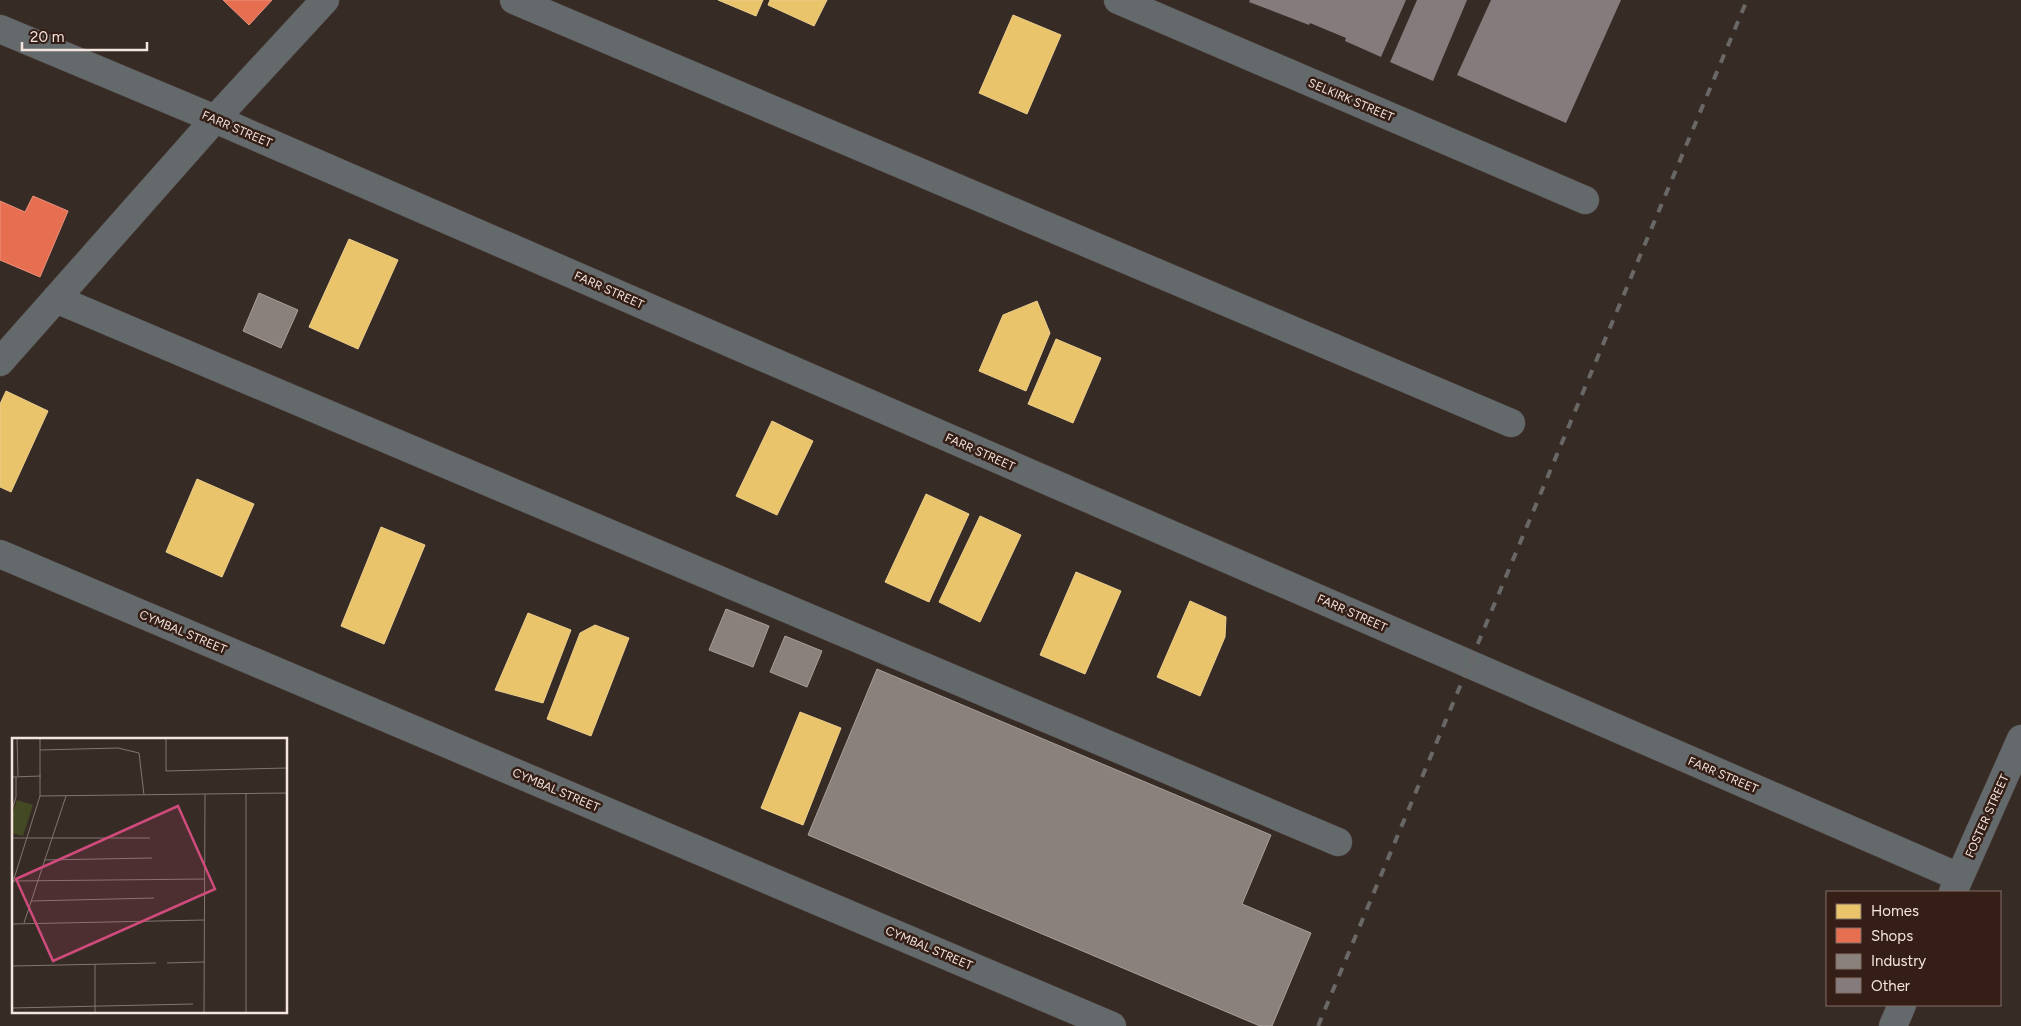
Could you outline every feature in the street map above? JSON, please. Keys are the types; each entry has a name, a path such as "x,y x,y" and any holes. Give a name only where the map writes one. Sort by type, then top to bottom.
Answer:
{"street":[{"path":"0,362 215,119 325,0"},
{"path":"514,0 1511,423"},
{"name":"SELKIRK STREET","path":"1118,0 1585,200"},
{"name":"FARR STREET","path":"0,29 215,119 1956,885"},
{"path":"56,299 1338,842"},
{"name":"CYMBAL STREET","path":"0,554 1112,1026"},
{"name":"FOSTER STREET","path":"1956,885 2021,739"},
{"path":"1893,1026 1902,1006"}],"building: Homes":[{"path":"718,0 763,0 756,16"},
{"path":"770,0 827,0 814,26 768,5"},
{"path":"1013,15 1061,35 1027,114 979,93"},
{"path":"349,239 398,260 358,349 309,327"},
{"path":"1037,301 1050,333 1026,391 979,371 1003,315"},
{"path":"1056,339 1101,358 1073,423 1028,404"},
{"path":"6,391 48,411 11,492 0,487 0,404"},
{"path":"772,421 813,441 777,515 736,496"},
{"path":"197,479 254,504 222,577 166,552"},
{"path":"926,494 969,514 929,602 885,582"},
{"path":"980,516 1021,535 980,622 939,602"},
{"path":"381,527 425,545 384,644 341,626"},
{"path":"1076,572 1121,591 1085,674 1040,655"},
{"path":"1190,601 1226,617 1225,637 1200,696 1157,677"},
{"path":"528,613 571,630 543,703 495,690"},
{"path":"595,625 629,638 591,736 547,719 580,633"},
{"path":"800,712 841,728 803,825 761,808"}],"building: Shops":[{"path":"223,0 272,0 249,25"},
{"path":"33,196 68,211 40,277 0,260 0,201 25,212"}],"building: Industry":[{"path":"259,293 298,310 281,348 243,331"},
{"path":"726,609 769,626 753,667 709,650"},
{"path":"785,636 822,651 807,687 770,672"},
{"path":"877,669 1271,835 1242,904 1311,933 1272,1026 1260,1026 808,835"}],"building: Other":[{"path":"1250,0 1406,0 1381,57 1345,41 1346,38 1310,23 1309,25 1249,2"},
{"path":"1417,0 1467,0 1433,81 1390,62"},
{"path":"1491,0 1621,0 1566,123 1457,75"}],"railway":[{"path":"1318,1026 1747,0"}]}
